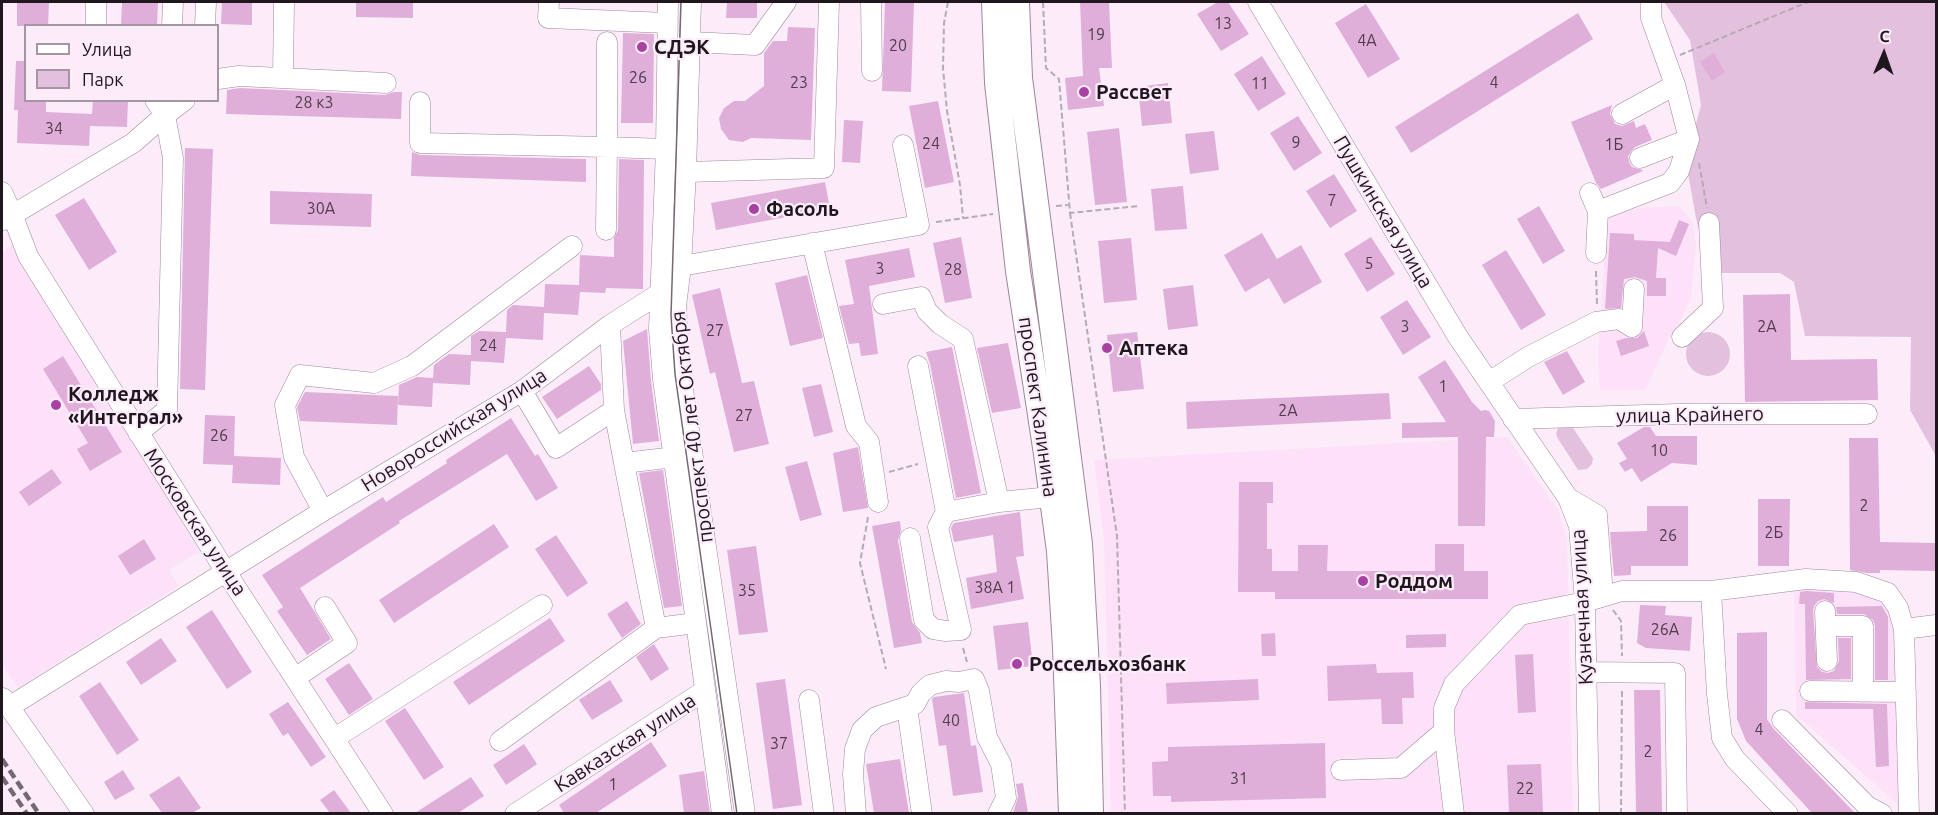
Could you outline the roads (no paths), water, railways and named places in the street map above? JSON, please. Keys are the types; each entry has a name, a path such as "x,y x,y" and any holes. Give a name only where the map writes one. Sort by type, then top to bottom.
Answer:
{"main road":[{"name":"проспект Калинина","path":"994,2 997,82 1016,247 1059,551 1071,813"},
{"name":"проспект Калинина","path":"1017,2 1020,78 1080,544 1088,686 1091,813"}],"street":[{"path":"96,2 96,24"},
{"path":"172,24 173,2"},
{"path":"205,24 206,2"},
{"path":"283,78 284,2"},
{"path":"549,2 548,18 667,23"},
{"name":"проспект 40 лет Октября","path":"668,2 666,149 659,328 663,379 722,813"},
{"name":"проспект 40 лет Октября","path":"692,2 686,172 681,266 676,306 680,369 744,813"},
{"path":"691,42 755,45 786,2"},
{"path":"686,172 824,168 829,2"},
{"path":"872,2 872,71"},
{"path":"1598,211 1670,183 1679,171 1689,139 1675,85 1651,18 1651,2"},
{"name":"Пушкинская улица","path":"1266,4 1458,337 1513,419"},
{"path":"606,230 607,42"},
{"path":"219,79 239,76 386,83"},
{"path":"1622,114 1675,85"},
{"path":"7,218 133,143 160,108 179,102"},
{"path":"420,102 420,143 666,149"},
{"path":"138,433 166,410 173,158 160,108"},
{"path":"1640,158 1689,139"},
{"path":"681,266 919,225 903,145"},
{"name":"Московская улица","path":"2,192 7,218 28,256 226,572 383,813"},
{"path":"1590,193 1598,211 1596,253"},
{"path":"1682,337 1713,308 1709,223"},
{"path":"812,243 856,426 869,442 875,476 873,509"},
{"path":"324,511 294,457 285,405 300,375 374,383 412,366 572,246"},
{"name":"Новороссийская улица","path":"5,702 226,572 522,391 610,325 660,293 681,266"},
{"path":"1489,382 1528,357 1596,322 1619,319 1632,327 1634,289"},
{"path":"883,304 921,297 927,311 940,324 963,339 999,502"},
{"path":"610,325 614,410 656,628"},
{"path":"910,538 924,620 933,629 961,630 938,526 946,512 918,366"},
{"path":"522,391 556,448 614,410"},
{"name":"улица Крайнего","path":"1513,419 1679,414 1867,414"},
{"name":"Кузнечная улица","path":"1513,419 1568,498 1579,525 1594,599 1587,672 1589,813"},
{"path":"624,463 675,457"},
{"path":"946,512 999,502 1051,497"},
{"path":"1454,813 1444,731 1444,708 1454,684 1520,615 1622,591 1711,591 1806,579 1856,582 1888,593 1898,608 1904,629 1909,813"},
{"path":"1711,591 1722,738 1735,759 1788,813"},
{"path":"335,738 542,605"},
{"path":"295,678 347,643 326,608"},
{"path":"1827,661 1826,619 1863,626 1863,692"},
{"path":"500,741 656,628 696,623"},
{"path":"1904,629 1936,626"},
{"path":"1587,672 1675,673 1677,813"},
{"path":"856,813 853,774 855,749 862,730 876,717 915,704 921,693 930,685 946,681 959,682 974,679 979,691 987,737 1001,764 1006,798 998,813"},
{"name":"Кавказская улица","path":"515,813 704,691"},
{"path":"1810,691 1906,692"},
{"path":"809,700 824,813"},
{"path":"5,702 84,813"},
{"path":"907,707 922,813"},
{"path":"1782,720 1867,806 1882,813"},
{"path":"1341,770 1401,768 1444,731"}],"tram line":[{"path":"681,2 671,315 675,374 737,814"}],"railway":[{"path":"2,759 39,814"},
{"path":"2,777 27,814"}],"place":[{"name":"СДЭК","path":"642,47"},
{"name":"Рассвет","path":"1084,92"},
{"name":"Фасоль","path":"754,209"},
{"name":"Аптека","path":"1107,348"},
{"name":"Колледж «Интеграл»","path":"56,405"},
{"name":"Роддом","path":"1363,581"},
{"name":"Россельхозбанк","path":"1017,664"}]}
